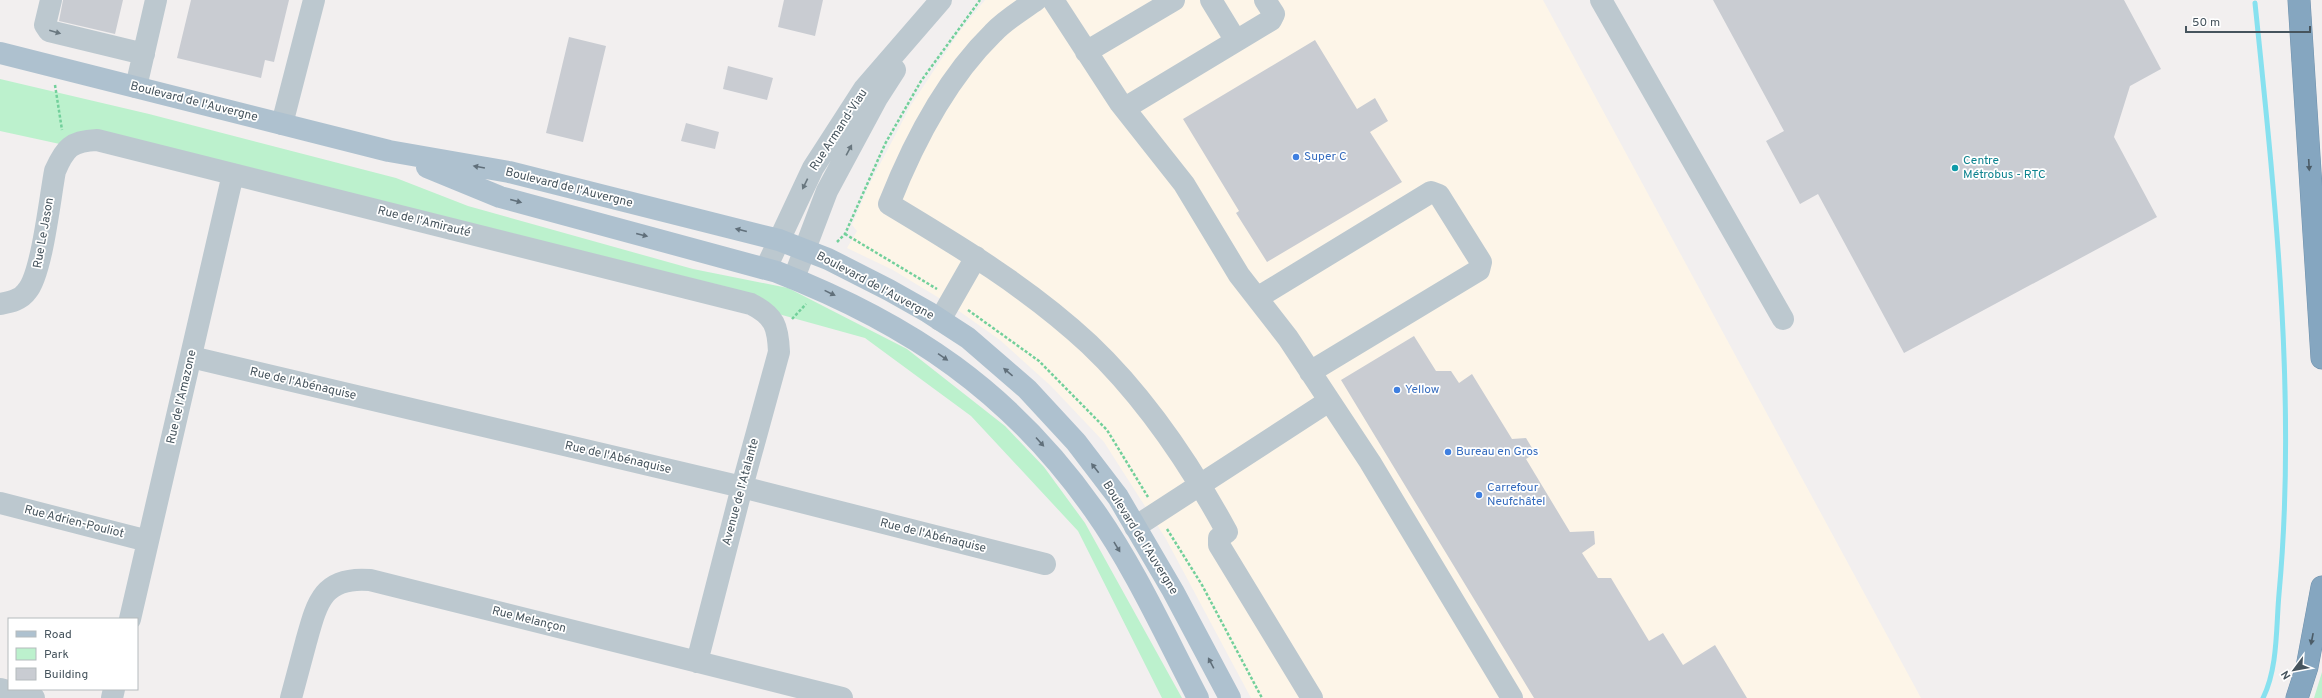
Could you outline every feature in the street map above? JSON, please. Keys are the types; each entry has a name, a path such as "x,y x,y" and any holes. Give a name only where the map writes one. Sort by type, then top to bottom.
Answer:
{"highway":[{"path":"2301,0 2322,146"},
{"path":"2301,0 2322,358"},
{"path":"2297,698 2307,667 2322,587"}],"main road":[{"name":"Boulevard de l'Auvergne","path":"0,54 389,151 509,172 779,240 804,249 863,276 940,320 968,338 1027,389 1076,442 1118,497 1173,591 1230,698"},
{"name":"Boulevard de l'Auvergne","path":"389,151 500,197 766,268 794,278 820,288 884,320 920,341 963,371 1033,434 1064,468 1095,512 1151,608 1198,698"}],"street":[{"path":"51,0 45,25 49,31 144,54"},
{"path":"136,87 156,0"},
{"path":"282,124 314,0"},
{"path":"1036,0 993,33 959,73 932,114 905,163 889,204 976,256 1046,307 1090,345 1132,390 1201,484 1227,532 1219,538 1219,545 1312,698"},
{"path":"1053,0 1124,108 1184,184 1239,275 1258,298 1310,372 1370,462 1512,698"},
{"path":"1086,52 1174,0"},
{"path":"1211,0 1236,41"},
{"path":"1124,108 1271,20 1274,14 1266,0"},
{"path":"1601,0 1783,319"},
{"name":"Rue Armand-Viau","path":"766,268 813,168 864,89 938,3"},
{"name":"Rue Armand-Viau","path":"794,278 827,191 877,98 938,3"},
{"name":"Rue de l'Amirauté","path":"67,149 83,141 97,140 752,304 764,310 775,325"},
{"name":"Rue Le Jason","path":"0,304 15,301 27,292 36,275 55,171 67,149"},
{"name":"Rue de l'Amazone","path":"130,618 233,174"},
{"path":"1258,298 1431,192 1439,195 1481,262 1479,270 1310,372"},
{"path":"940,320 976,256"},
{"name":"Avenue de l'Atalante","path":"698,662 742,487 779,352 775,325"},
{"name":"Rue de l'Abénaquise","path":"191,357 742,487 1045,564"},
{"path":"1135,527 1329,400"},
{"name":"Rue Adrien-Pouliot","path":"0,503 148,541"},
{"name":"Rue Melançon","path":"291,698 315,608 326,593 338,584 352,579 370,580 842,698"},
{"path":"0,689 34,698"}],"path":[{"path":"840,238 845,234 885,144 921,81 980,0"},
{"path":"52,66 67,149"},
{"path":"775,325 793,319 808,300"}],"shaded area":[{"path":"985,0 1543,0 1921,698 1251,698 1166,539 1104,442 1051,386 1000,340 949,304 893,270 847,248 857,231 852,225 869,185 911,105 960,31"}],"green space":[{"path":"0,79 149,114 396,178 468,206 693,269 788,288 907,349 1005,426 1044,467 1085,523 1182,698 1162,698 1078,531 971,416 865,338 764,310 97,140 69,146 0,131"},
{"path":"2322,672 2322,698 2314,698"}],"building":[{"path":"63,0 123,0 115,34 59,21"},
{"path":"191,0 289,0 274,62 265,60 261,78 177,58"},
{"path":"784,0 823,0 815,36 778,27"},
{"name":"Centre Métrobus - RTC","path":"1713,0 2124,0 2161,69 2130,86 2114,137 2157,217 1904,353 1818,194 1800,204 1766,141 1784,131"},
{"path":"569,37 606,46 583,142 546,133"},
{"name":"Super C","path":"1315,40 1357,109 1375,98 1388,121 1370,132 1402,182 1267,262 1236,213 1239,211 1183,119"},
{"path":"728,66 773,78 767,100 723,89"},
{"path":"686,123 719,132 715,149 681,141"},
{"name":"Carrefour Neufchâtel","path":"1414,336 1436,371 1451,371 1459,383 1472,374 1512,439 1526,438 1535,453 1526,459 1570,532 1594,531 1595,544 1582,553 1598,578 1611,578 1649,641 1663,633 1683,665 1715,645 1747,698 1534,698 1341,380"}],"waterway":[{"path":"2255,3 2276,224 2285,373 2286,447 2284,521 2276,647 2268,686 2263,698"}],"place":[{"name":"Super C","path":"1296,157"},
{"name":"Centre Métrobus - RTC","path":"1955,168"},
{"name":"Yellow","path":"1397,390"},
{"name":"Bureau en Gros","path":"1448,452"},
{"name":"Carrefour Neufchâtel","path":"1479,495"}]}
